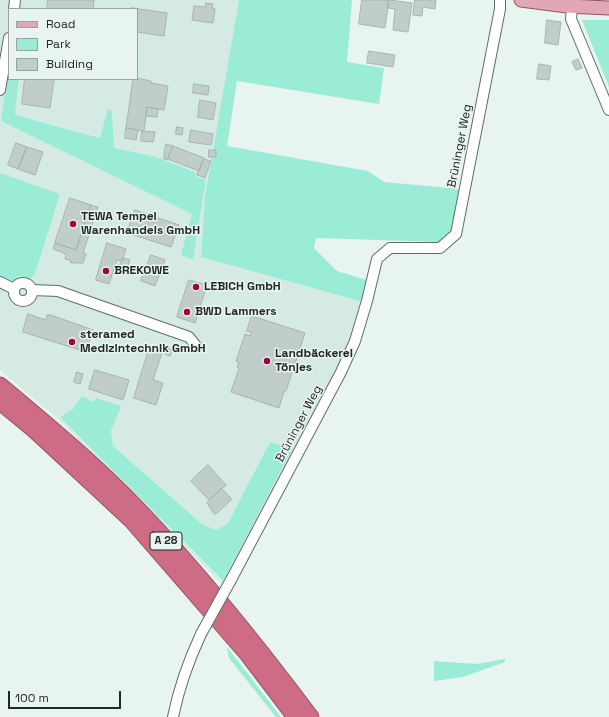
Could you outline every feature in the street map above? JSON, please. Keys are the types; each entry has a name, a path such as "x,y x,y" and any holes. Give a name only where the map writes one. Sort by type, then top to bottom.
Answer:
{"highway":[{"name":"A 28","path":"0,385 89,462 140,511 212,591 310,717"},
{"name":"A 28","path":"0,402 34,430 131,520 248,655 295,717"}],"main road":[{"path":"521,0 572,6 609,8"}],"street":[{"name":"Brüninger Weg","path":"173,717 179,688 187,664 201,634 341,372 355,341 367,301 377,259 390,248 440,248 456,234 500,9 500,0"},
{"path":"572,6 571,19 609,110"},
{"path":"0,90 8,44"},
{"path":"0,282 14,289 18,284 23,283 29,285 32,290 58,291 189,337 197,347"}],"shaded area":[{"path":"0,0 239,0 205,196 201,257 363,302 338,370 223,585 56,417 0,370 0,276 12,282 18,276 32,278 36,271 60,194 0,173","holes":["8,8 138,8 138,80 19,80 15,114 100,138 109,109 112,111 114,148 153,156 195,172 196,177 206,180 193,260 181,255 193,214 1,121 8,70","95,402 120,405 111,431 113,446 202,524 216,530 228,523 270,442 222,581 61,417 73,409"]}],"green space":[{"path":"239,0 352,0 347,62 384,68 379,104 237,81 227,146 368,171 384,182 460,189 452,233 440,242 316,238 314,248 337,271 370,281 363,302 201,257 205,196"},
{"path":"582,20 609,20 609,87"},
{"path":"8,70 8,80 19,80 15,114 100,138 108,109 112,111 114,148 153,156 195,172 196,177 206,180 193,260 181,255 192,214 1,121"},
{"path":"0,173 60,194 36,271 32,278 18,276 12,282 0,276"},
{"path":"82,396 94,402 96,398 121,406 111,431 113,446 202,524 216,530 228,523 270,442 292,449 223,581 60,417 73,409"},
{"path":"227,647 281,717 276,717 229,658"},
{"path":"505,659 505,662 463,677 434,681 434,661 476,664"}],"building":[{"path":"48,0 94,0 93,8 47,8"},
{"path":"362,0 389,0 385,28 359,24"},
{"path":"389,0 412,3 408,32 393,30 395,9 388,8"},
{"path":"415,0 436,0 435,9 423,7 422,16 413,15"},
{"path":"206,3 213,4 212,8 215,9 213,23 192,20 194,6 205,7"},
{"path":"138,9 167,13 164,36 138,32"},
{"path":"547,20 561,22 558,45 545,43"},
{"path":"369,51 395,55 393,67 367,63"},
{"path":"578,59 582,68 576,70 572,62"},
{"path":"539,64 551,66 549,80 537,79"},
{"path":"138,78 151,81 151,83 168,86 164,110 147,107 144,131 126,128 133,80 138,80"},
{"path":"25,80 54,80 50,108 22,104"},
{"path":"194,84 209,86 208,95 193,93"},
{"path":"200,100 216,103 213,120 198,117"},
{"path":"147,107 158,109 157,117 146,116"},
{"path":"177,127 183,128 182,135 176,134"},
{"path":"126,128 138,130 136,140 125,138"},
{"path":"191,130 213,134 211,145 189,142"},
{"path":"142,131 155,132 153,142 141,141"},
{"path":"16,143 27,147 18,169 8,165"},
{"path":"166,144 173,146 167,160 164,159"},
{"path":"173,146 204,158 199,171 168,159"},
{"path":"27,147 43,152 35,175 18,169"},
{"path":"209,150 216,150 216,157 209,157"},
{"path":"204,159 211,161 205,178 197,175"},
{"name":"TEWA Tempel Warenhandels GmbH","path":"70,198 91,205 76,250 55,243"},
{"path":"91,205 98,207 83,253 86,254 83,263 71,263 70,260 65,259 66,254 53,249 55,243 76,250"},
{"path":"135,210 179,225 171,247 127,233"},
{"name":"BREKOWE","path":"107,243 126,249 122,261 117,260 109,284 96,280"},
{"path":"151,255 165,260 155,286 141,281"},
{"path":"123,258 130,260 127,268 120,265"},
{"path":"189,280 207,285 195,323 177,317"},
{"name":"steramed Medizintechnik GmbH","path":"28,314 46,320 47,315 51,315 93,330 86,352 23,332"},
{"name":"Landbäckerei Tönjes","path":"252,316 305,333 279,408 231,392 239,368 237,367 239,362 236,361 245,334 250,336 251,332 247,331"},
{"path":"167,348 172,350 170,356 165,354"},
{"path":"149,349 162,353 153,380 163,383 156,405 134,398"},
{"path":"95,370 129,380 123,400 89,389"},
{"path":"77,372 83,374 80,384 74,382"},
{"path":"208,465 226,485 209,500 191,481"},
{"path":"222,489 231,498 231,500 216,514 214,514 207,503"}],"place":[{"name":"TEWA Tempel Warenhandels GmbH","path":"73,224"},
{"name":"BREKOWE","path":"106,271"},
{"name":"LEBICH GmbH","path":"196,287"},
{"name":"BWD Lammers","path":"187,312"},
{"name":"steramed Medizintechnik GmbH","path":"72,342"},
{"name":"Landbäckerei Tönjes","path":"267,361"}]}
